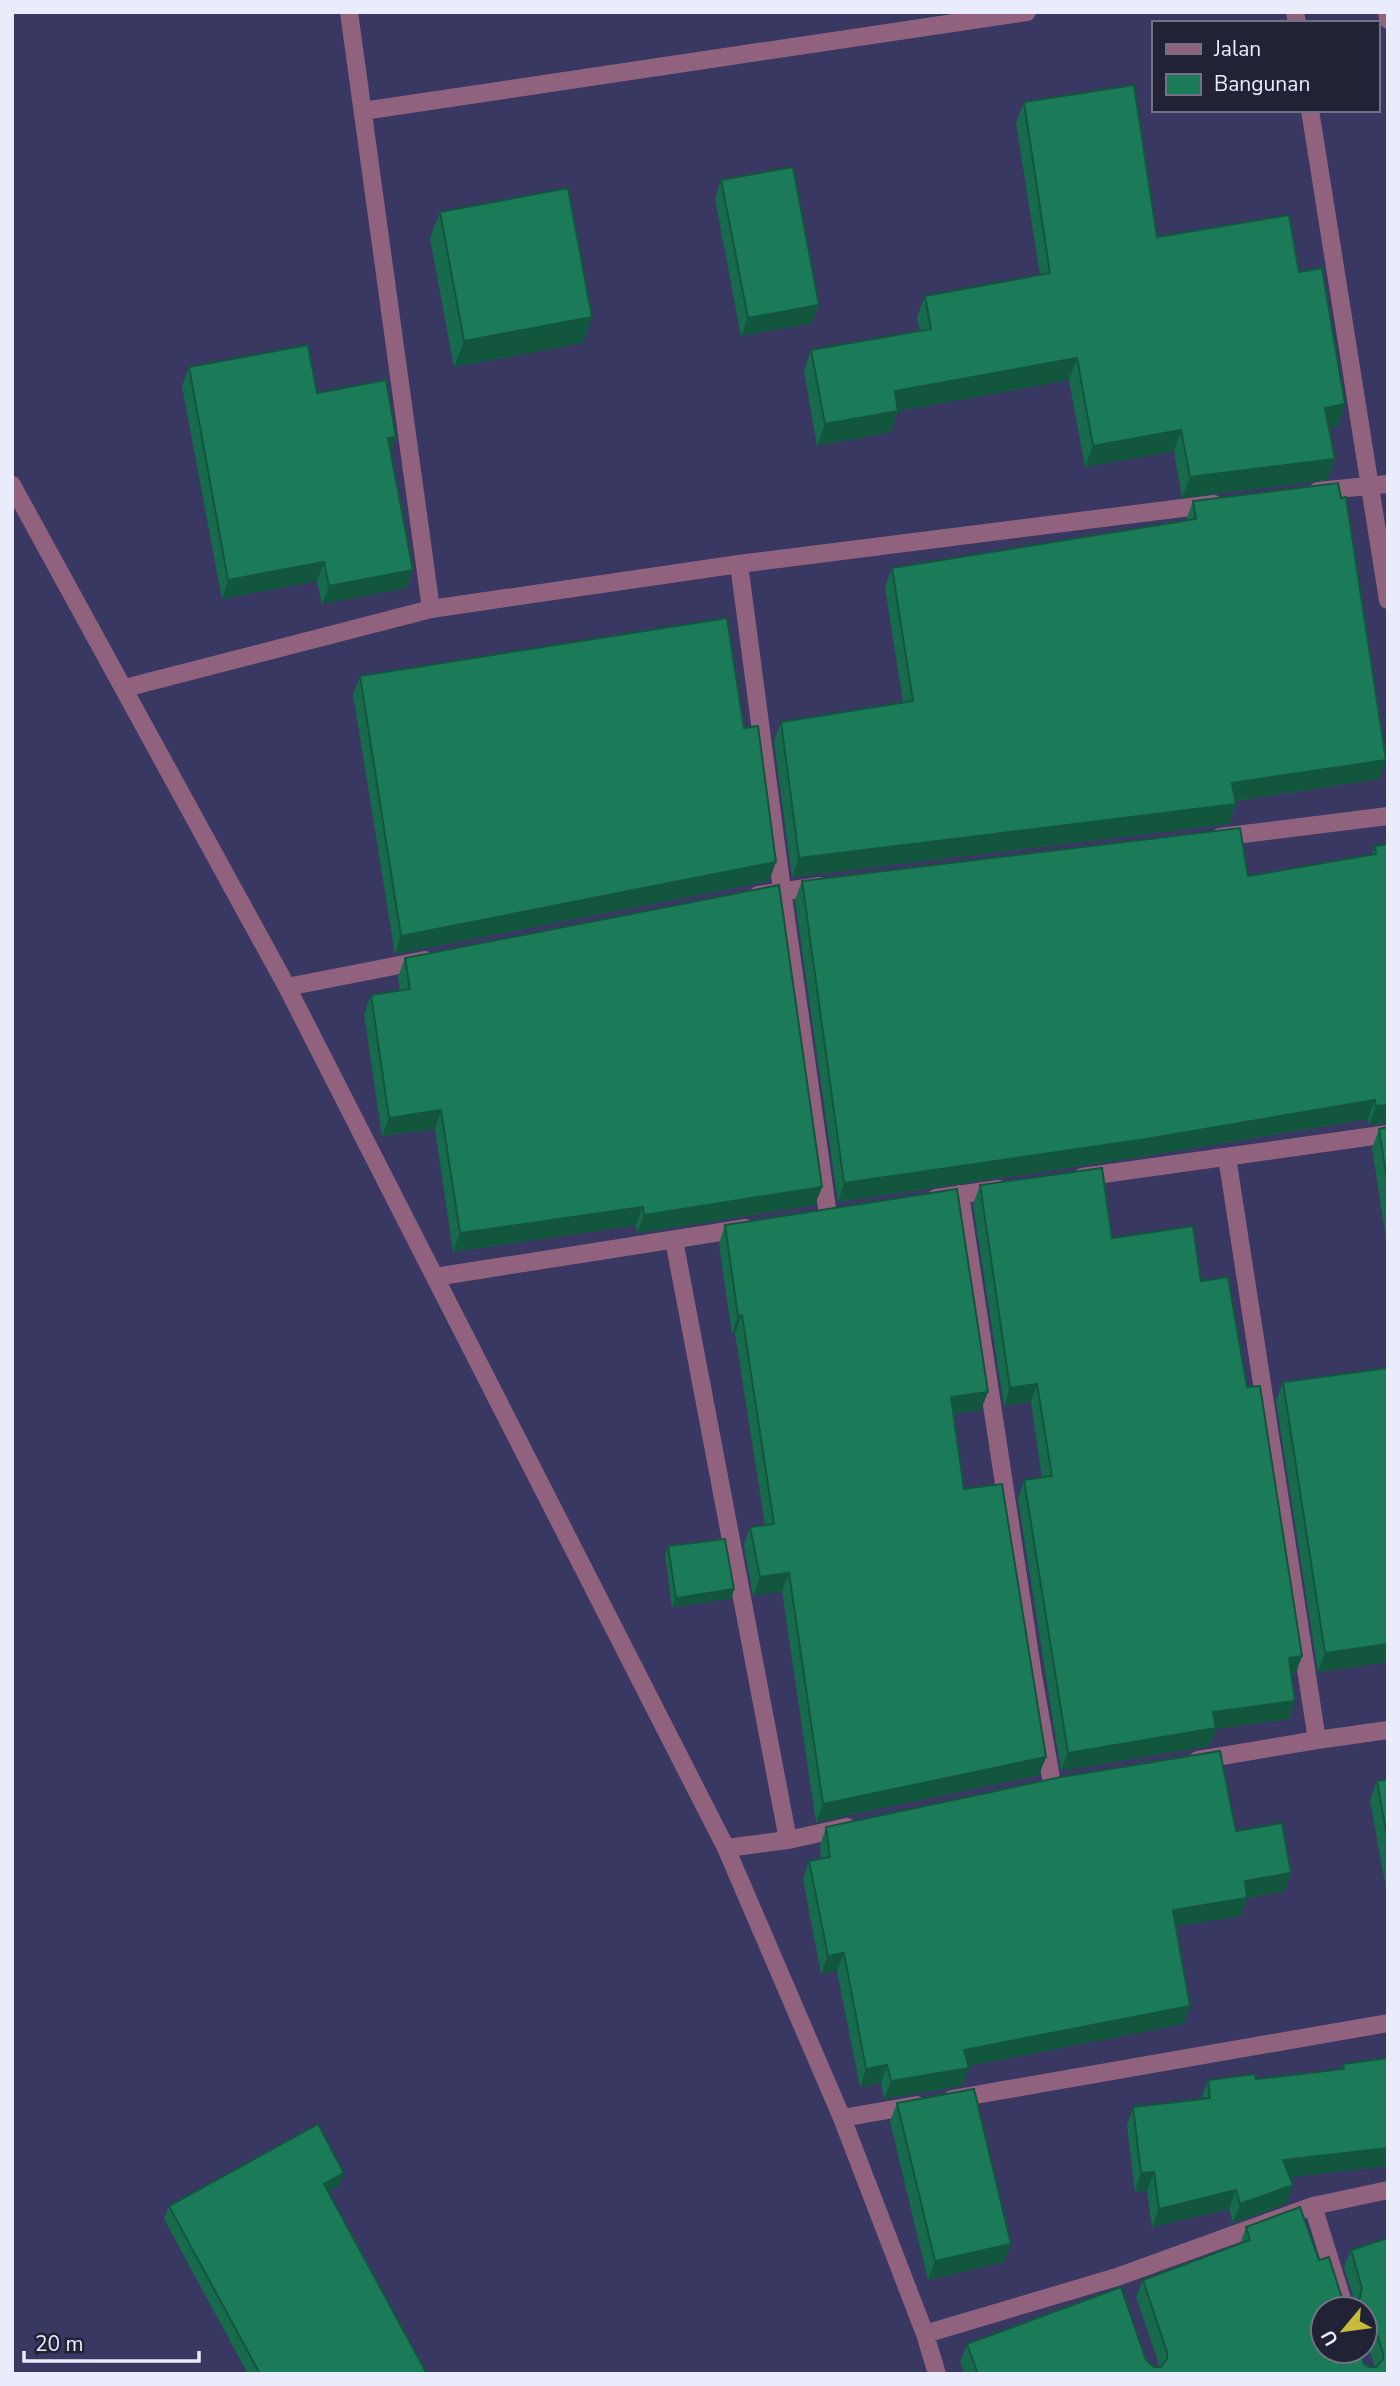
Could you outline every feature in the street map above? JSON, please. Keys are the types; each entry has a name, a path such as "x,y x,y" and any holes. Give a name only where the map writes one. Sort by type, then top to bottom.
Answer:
{"street":[{"path":"349,12 430,609"},
{"path":"363,111 1027,12"},
{"path":"1387,12 1388,20"},
{"path":"1310,112 1388,600"},
{"path":"1301,493 1388,484"},
{"path":"12,485 287,987 726,1848 842,2118 925,2334 937,2374"},
{"path":"125,688 430,609 739,564 1232,502"},
{"path":"739,564 828,1215"},
{"path":"1209,838 1388,816"},
{"path":"741,898 837,884"},
{"path":"287,987 439,957"},
{"path":"1067,1179 1388,1135"},
{"path":"1227,1157 1317,1740"},
{"path":"921,1200 1014,1186"},
{"path":"960,1194 1032,1675 1052,1784"},
{"path":"435,1277 764,1225"},
{"path":"674,1240 788,1840"},
{"path":"1180,1763 1388,1730"},
{"path":"726,1848 788,1840 867,1823"},
{"path":"842,2118 1388,2023"},
{"path":"925,2334 1119,2283 1313,2206 1388,2190"},
{"path":"1313,2206 1342,2295"}],"building":[{"path":"1134,85 1157,237 1289,215 1299,272 1322,268 1345,404 1325,408 1335,459 1190,477 1181,430 1093,446 1077,358 895,391 898,411 825,424 811,350 931,329 925,296 1050,273 1024,102"},
{"path":"793,167 819,305 748,318 721,180"},
{"path":"568,188 592,317 464,341 440,212"},
{"path":"308,345 317,393 386,380 396,437 388,438 413,570 329,586 324,562 228,580 189,367"},
{"path":"1338,483 1341,498 1346,497 1386,760 1232,783 1236,804 799,858 781,722 913,701 892,568 1196,519 1193,501"},
{"path":"727,618 744,728 758,726 776,862 401,936 360,676"},
{"path":"1240,828 1248,876 1376,854 1375,846 1388,844 1388,1105 1376,1106 1375,1100 1146,1139 844,1183 802,881"},
{"path":"779,885 822,1187 644,1215 643,1207 460,1233 441,1110 389,1118 371,995 410,989 405,958"},
{"path":"1388,1127 1388,1187 1379,1129"},
{"path":"1102,1168 1112,1238 1193,1226 1201,1281 1228,1277 1247,1387 1260,1386 1302,1656 1289,1658 1295,1701 1213,1712 1216,1728 1068,1753 1024,1480 1052,1476 1037,1384 1010,1388 980,1185"},
{"path":"957,1189 988,1392 951,1397 964,1489 1002,1484 1046,1757 823,1804 789,1573 760,1577 750,1527 774,1524 742,1315 738,1316 725,1225"},
{"path":"1388,1368 1388,1644 1325,1653 1283,1382"},
{"path":"725,1539 734,1589 676,1598 668,1546"},
{"path":"1220,1751 1236,1831 1282,1823 1291,1873 1245,1881 1247,1898 1173,1910 1190,2006 964,2050 969,2068 891,2081 887,2065 866,2069 844,1953 828,1956 809,1861 830,1857 826,1827 1061,1777"},
{"path":"1388,1779 1388,1842 1377,1781"},
{"path":"1388,2058 1388,2148 1283,2160 1293,2185 1240,2204 1236,2190 1159,2209 1154,2172 1141,2173 1133,2107 1210,2098 1208,2080 1255,2074 1256,2079 1344,2069 1343,2064"},
{"path":"974,2089 1011,2244 935,2261 897,2103"},
{"path":"318,2124 344,2173 324,2184 427,2374 260,2374 169,2206"},
{"path":"1300,2207 1319,2260 1329,2257 1341,2295 1309,2295 1309,2365 1376,2367 1383,2359 1379,2341 1379,2295 1361,2295 1362,2288 1351,2250 1388,2238 1388,2374 978,2374 967,2344 1121,2287 1146,2360 1154,2367 1161,2367 1167,2359 1167,2352 1143,2280 1250,2240 1246,2227"}]}
